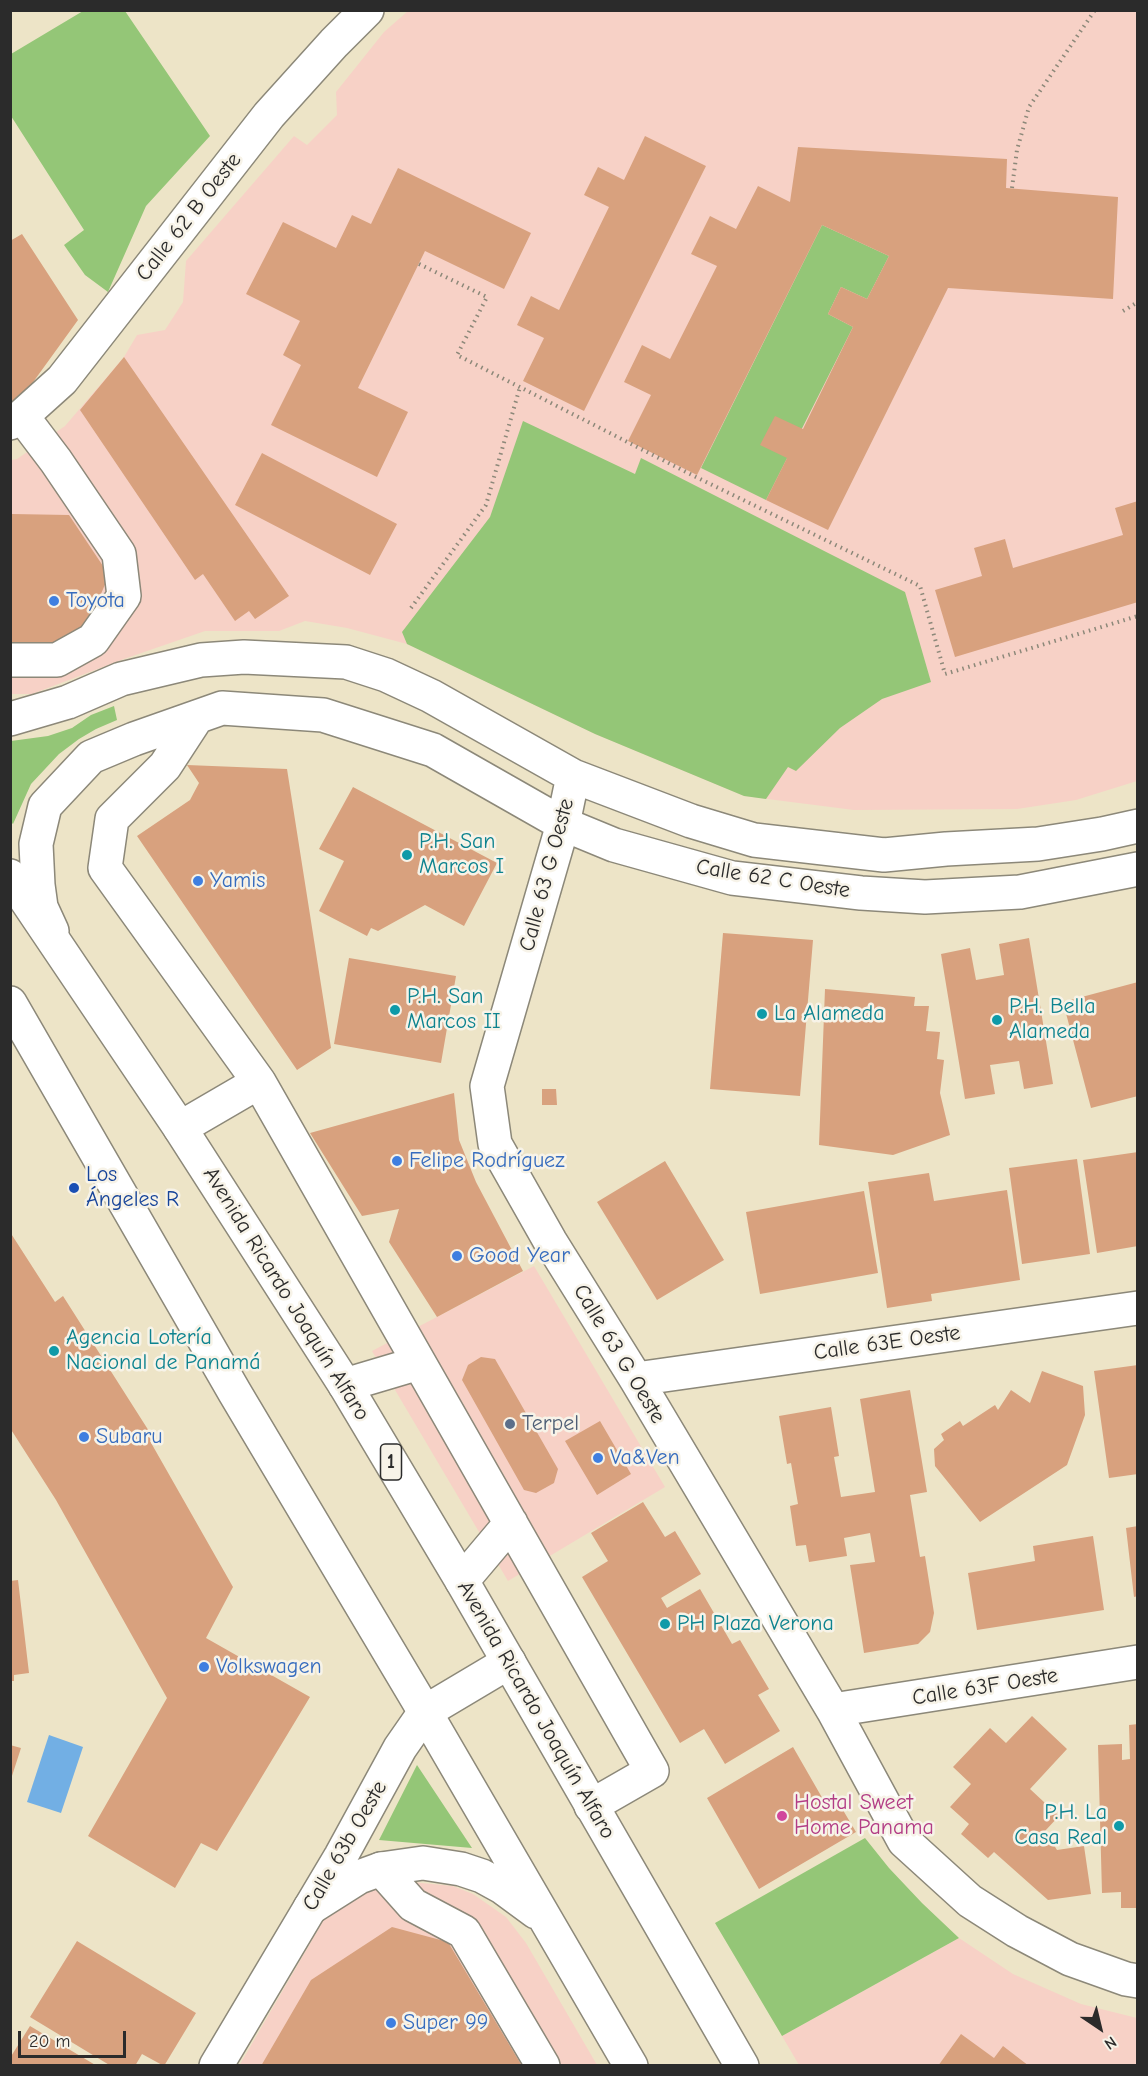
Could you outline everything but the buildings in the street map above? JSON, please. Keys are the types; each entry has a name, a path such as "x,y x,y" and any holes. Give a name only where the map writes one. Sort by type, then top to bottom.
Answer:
{"street":[{"name":"Calle 62 B Oeste","path":"16,420 62,380 269,115 334,43 368,10"},
{"path":"10,660 57,660 93,640 124,596 120,554 56,461 16,420"},
{"name":"Calle 62 C Oeste","path":"10,719 68,702 121,679 201,660 255,657 346,662 386,675 431,696 573,776 691,821 754,840 884,855 1038,844 1137,826"},
{"name":"Calle 62 C Oeste","path":"62,953 42,907 38,885 36,843 45,806 91,757 222,708 323,715 433,750 563,824 614,845 732,878 861,893 926,897 1020,892 1137,868"},
{"path":"197,717 165,766 112,819 105,868 259,1082 652,1771 591,1806"},
{"name":"Calle 63 G Oeste","path":"573,776 563,824 487,1086 495,1144 549,1241 636,1380 832,1710 904,1841 970,1901 1017,1931 1070,1959 1137,1981"},
{"name":"Avenida Ricardo Joaquín Alfaro","path":"10,876 180,1128 345,1385 462,1581 742,2066"},
{"path":"10,1003 241,1403 425,1712 631,2066"},
{"path":"180,1128 259,1082"},
{"name":"Calle 63E Oeste","path":"636,1380 1137,1308"},
{"path":"345,1385 419,1364"},
{"path":"462,1581 511,1523"},
{"name":"Calle 63b Oeste","path":"216,2066 341,1856 400,1748 425,1712 509,1662"},
{"name":"Calle 63F Oeste","path":"832,1710 1137,1662"},
{"path":"310,1908 359,1876 381,1869 423,1863 461,1869 482,1876 502,1887 546,1919"},
{"path":"381,1869 413,1905 464,1932 543,2066"}],"path":[{"path":"1012,188 1017,150 1029,107 1095,10"},
{"path":"419,264 487,297 457,355 696,477 920,586 945,674 1137,616"},
{"path":"1123,311 1137,302"},
{"path":"411,608 486,505 520,387"}],"shaded area":[{"path":"408,11 1137,11 1137,781 1076,800 1017,809 854,810 744,796 595,734 407,644 347,628 305,621 279,631 205,631 32,694 11,694 11,460 17,459 65,426 124,357 137,335 165,330 183,302 186,261 294,136 307,145 337,115 336,92 384,32"},
{"path":"534,1266 665,1487 508,1581 372,1351"},
{"path":"401,1881 453,1886 473,1894 506,1917 526,1943 597,2065 239,2066 326,1916 355,1894"},
{"path":"959,1938 1013,1974 1081,2004 1137,2018 1137,2065 799,2065 782,2036"}],"green space":[{"path":"83,11 125,11 210,136 146,206 108,292 85,275 64,245 84,230 11,116 11,54"},
{"path":"822,225 889,256 867,299 841,287 828,314 853,327 766,500 701,468"},
{"path":"523,421 635,474 641,458 905,592 931,682 882,699 840,728 796,771 788,767 766,799 744,796 595,734 407,644 402,632 490,517"},
{"path":"114,706 117,720 79,739 59,754 31,784 13,824 10,821 11,741 48,736 72,728 91,715"},
{"path":"417,1765 472,1848 379,1840"},
{"path":"865,1838 889,1868 959,1938 782,2036 715,1923"}],"water":[{"path":"49,1735 83,1747 61,1813 27,1802"}],"place":[{"name":"Toyota","path":"54,601"},
{"name":"P.H. San Marcos I","path":"407,855"},
{"name":"Yamis","path":"198,881"},
{"name":"P.H. San Marcos II","path":"395,1010"},
{"name":"La Alameda","path":"762,1014"},
{"name":"P.H. Bella Alameda","path":"997,1020"},
{"name":"Felipe Rodríguez","path":"397,1161"},
{"name":"Los Ángeles R","path":"74,1188"},
{"name":"Good Year","path":"457,1256"},
{"name":"Agencia Lotería Nacional de Panamá","path":"54,1351"},
{"name":"Terpel","path":"510,1424"},
{"name":"Subaru","path":"84,1437"},
{"name":"Va&Ven","path":"598,1458"},
{"name":"PH Plaza Verona","path":"665,1624"},
{"name":"Volkswagen","path":"204,1667"},
{"name":"Hostal Sweet Home Panama","path":"782,1816"},
{"name":"P.H. La Casa Real","path":"1119,1826"},
{"name":"Super 99","path":"391,2023"}]}
